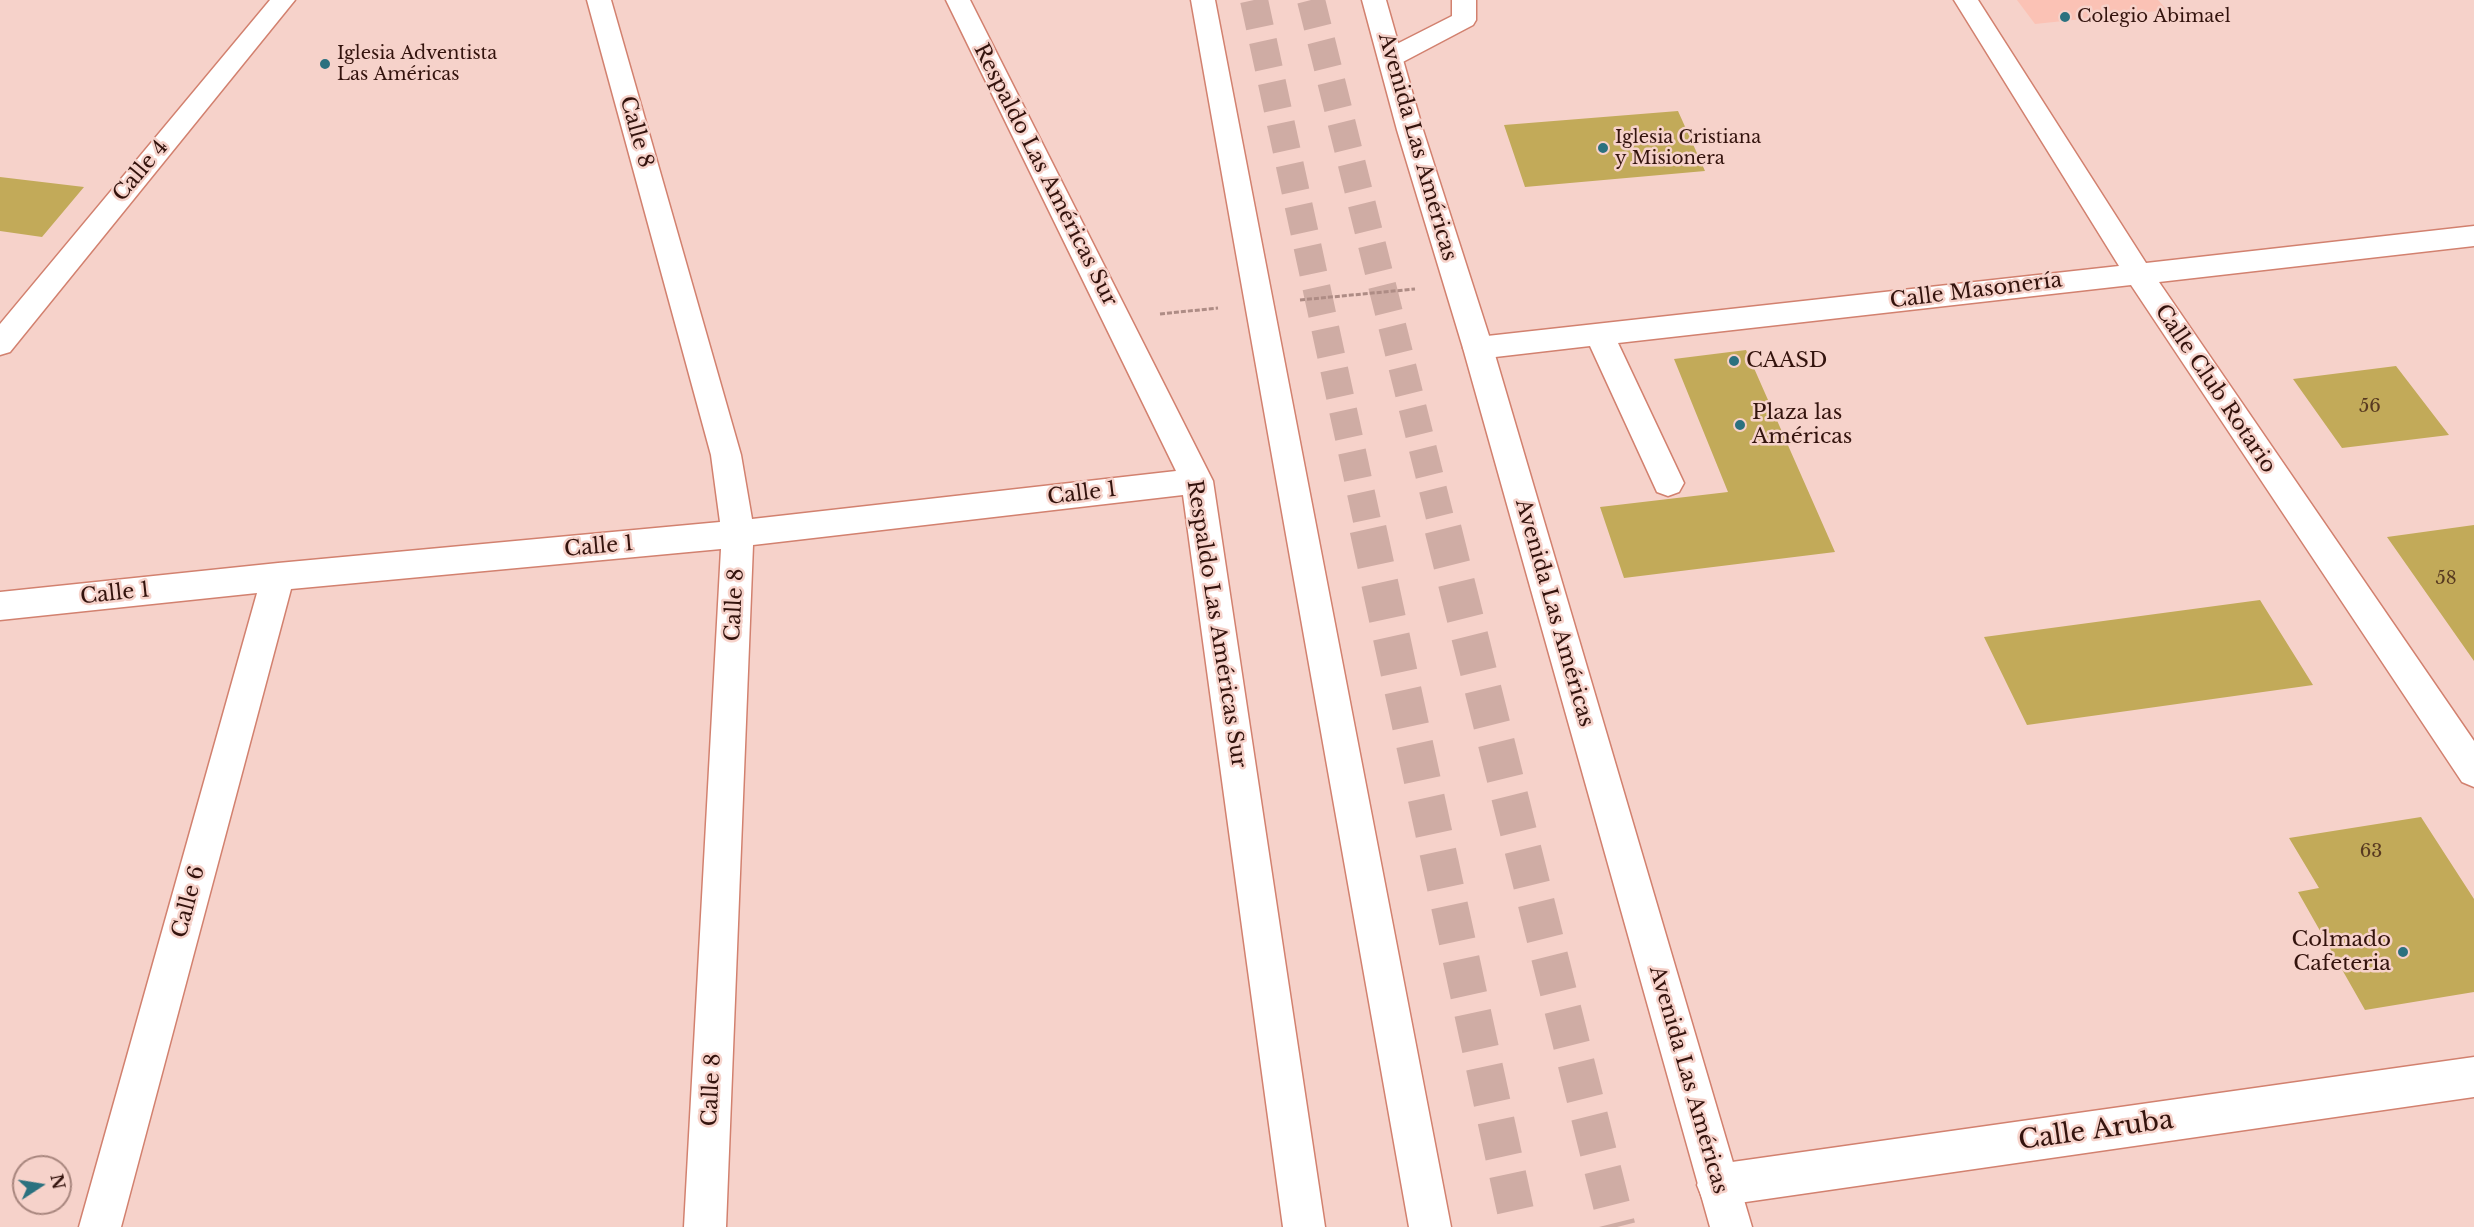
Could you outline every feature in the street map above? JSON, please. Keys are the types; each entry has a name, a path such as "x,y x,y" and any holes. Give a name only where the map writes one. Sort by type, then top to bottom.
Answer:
{"street":[{"name":"Calle 4","path":"0,344 283,0"},
{"name":"Calle 8","path":"599,0 726,455 738,534 705,1227"},
{"name":"Respaldo Las Américas Sur","path":"958,0 1197,481 1304,1227"},
{"path":"1203,0 1430,1227"},
{"name":"Avenida Las Américas","path":"1374,0 1478,348 1731,1227"},
{"path":"1390,58 1464,20 1464,0"},
{"name":"Calle Club Rotario","path":"1966,0 2137,273 2474,771"},
{"name":"Calle Masonería","path":"1478,348 2474,236"},
{"path":"1600,336 1668,483"},
{"name":"Calle 1","path":"0,606 278,577 738,534 1197,481"},
{"name":"Calle 6","path":"100,1227 278,577"},
{"name":"Calle Aruba","path":"1718,1185 2474,1077"}],"path":[{"path":"1155,314 1458,285"}],"shaded area":[{"name":"Colegio Abimael","path":"2017,0 2158,0 2167,10 2035,24"}],"building":[{"name":"Iglesia Cristiana y Misionera","path":"1678,111 1705,171 1525,187 1504,125"},
{"path":"0,177 84,187 42,237 0,231"},
{"name":"Plaza las Américas","path":"1746,350 1835,552 1624,578 1600,507 1728,492 1674,359"},
{"path":"2396,366 2449,435 2342,448 2293,379"},
{"path":"2474,525 2474,661 2387,537"},
{"path":"2260,600 2313,685 2027,725 1984,637"},
{"name":"Colmado Cafeteria","path":"2421,817 2474,899 2474,992 2365,1010 2298,892 2319,888 2289,838"}],"tunnel":[{"path":"1254,0 1369,530"},
{"path":"1311,0 1443,530"},
{"path":"1368,529 1519,1227"},
{"path":"1443,529 1617,1227"}],"place":[{"name":"Colegio Abimael","path":"2065,17"},
{"name":"Iglesia Adventista Las Américas","path":"325,64"},
{"name":"Iglesia Cristiana y Misionera","path":"1603,148"},
{"name":"CAASD","path":"1734,361"},
{"name":"Plaza las Américas","path":"1740,425"},
{"name":"Colmado Cafeteria","path":"2403,952"}]}
